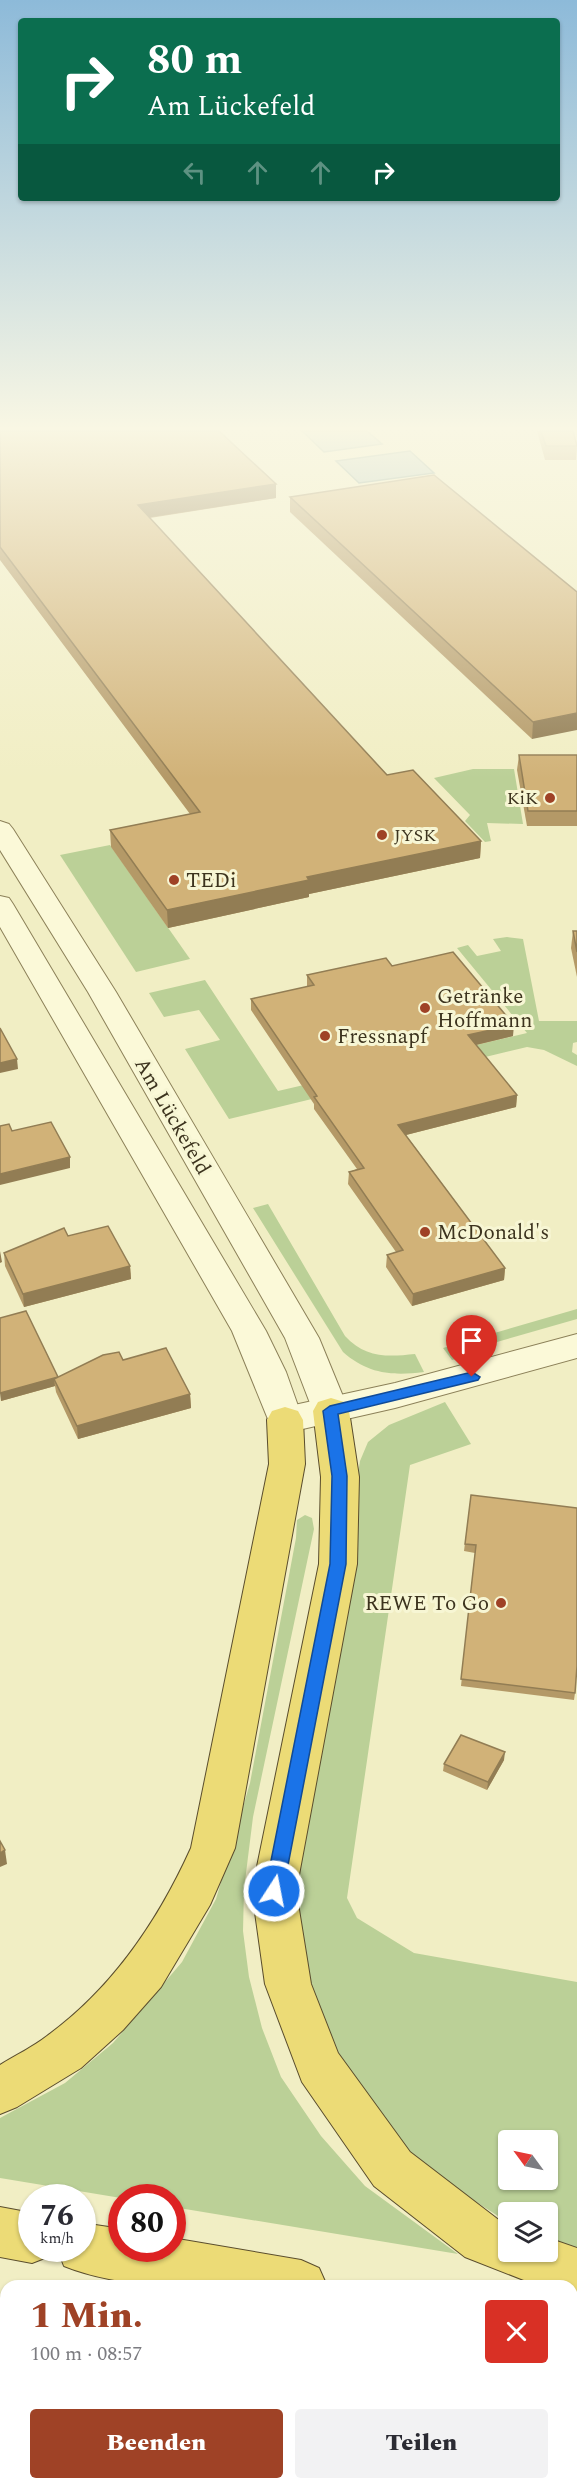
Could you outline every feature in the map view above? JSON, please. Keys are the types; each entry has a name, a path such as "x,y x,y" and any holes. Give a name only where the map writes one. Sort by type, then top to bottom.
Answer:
{"highway":[{"path":"330,1411 340,1476 338,1564 274,1891 288,1984 320,2066 392,2169 483,2239 498,2245"},
{"path":"0,2091 64,2052 106,2015 145,1972 188,1905 213,1848 287,1464 285,1420"},
{"path":"0,2232 18,2235"},
{"path":"96,2250 267,2280"},
{"path":"543,2262 577,2274"}],"street":[{"name":"Am Lückefeld","path":"0,829 102,992 302,1338 330,1411"},
{"name":"Am Lückefeld","path":"0,904 249,1331 268,1372 285,1420"},
{"path":"285,1420 452,1383 577,1346"}],"green space":[{"path":"473,769 514,769 523,824 487,823 491,841 485,842 465,821 470,815 434,778"},
{"path":"110,845 190,959 136,972 60,855"},
{"path":"507,937 523,939 539,1021 577,1021 577,1042 573,1043 572,1052 577,1055 577,1066 544,1050 527,1047 229,1119 185,1049 220,1040 199,1010 164,1017 149,993 205,980 278,1091 527,1033 457,948 468,945 477,956 501,951 493,939"},
{"path":"268,1204 345,1336 360,1349 369,1352 395,1356 415,1354 424,1372 401,1374 381,1372 362,1365 343,1352 253,1208"},
{"path":"577,1309 577,1319 497,1342 491,1351 452,1360 443,1348"},
{"path":"445,1402 471,1444 410,1465 347,1898 357,1918 414,1953 577,1982 577,2250 558,2243 558,2202 498,2202 498,2216 450,2185 399,2143 332,2048 314,2004 296,1914 296,1868 360,1461 368,1442 389,1425"},
{"path":"305,1515 312,1518 314,1529 253,1817 244,1889 243,1931 249,1977 262,2028 281,2077 321,2136 365,2186 458,2254 186,2209 186,2184 108,2184 108,2196 96,2194 96,2184 36,2184 0,2178 0,2118 65,2083 113,2043 182,1962 216,1899 250,1783 296,1538 297,1520"}],"building":[{"path":"0,547 177,547 387,775 413,770 481,841 307,877 309,880 167,910 110,830 200,812"},
{"path":"344,547 522,547 577,592 577,713 533,722"},
{"name":"KiK","path":"519,755 577,755 577,811 528,811"},
{"path":"573,931 577,931 577,952"},
{"path":"453,952 514,1025 468,1035 517,1095 398,1125 505,1268 413,1294 387,1255 403,1250 349,1172 364,1168 314,1097 317,1096 251,999 314,985 307,975 386,958 392,966"},
{"path":"0,1028 17,1059 0,1063"},
{"path":"51,1122 70,1157 0,1174 0,1126 9,1124 12,1131"},
{"path":"108,1226 130,1266 23,1294 4,1253 64,1228 68,1236"},
{"path":"26,1311 58,1377 0,1393 0,1318"},
{"path":"166,1348 190,1394 77,1426 54,1379 103,1355 119,1352 123,1360"},
{"path":"471,1495 577,1508 575,1693 461,1679 476,1545 465,1544"},
{"path":"461,1735 505,1752 488,1782 444,1764"},
{"path":"0,1841 5,1850 0,1853"}],"place":[{"name":"KiK","path":"550,798"},
{"name":"JYSK","path":"382,835"},
{"name":"TEDi","path":"174,880"},
{"name":"Getränke Hoffmann","path":"425,1008"},
{"name":"Fressnapf","path":"325,1036"},
{"name":"McDonald's","path":"425,1232"},
{"name":"REWE To Go","path":"501,1603"}],"route":[{"path":"274,1891 338,1564 340,1476 330,1411 472,1377"}]}
